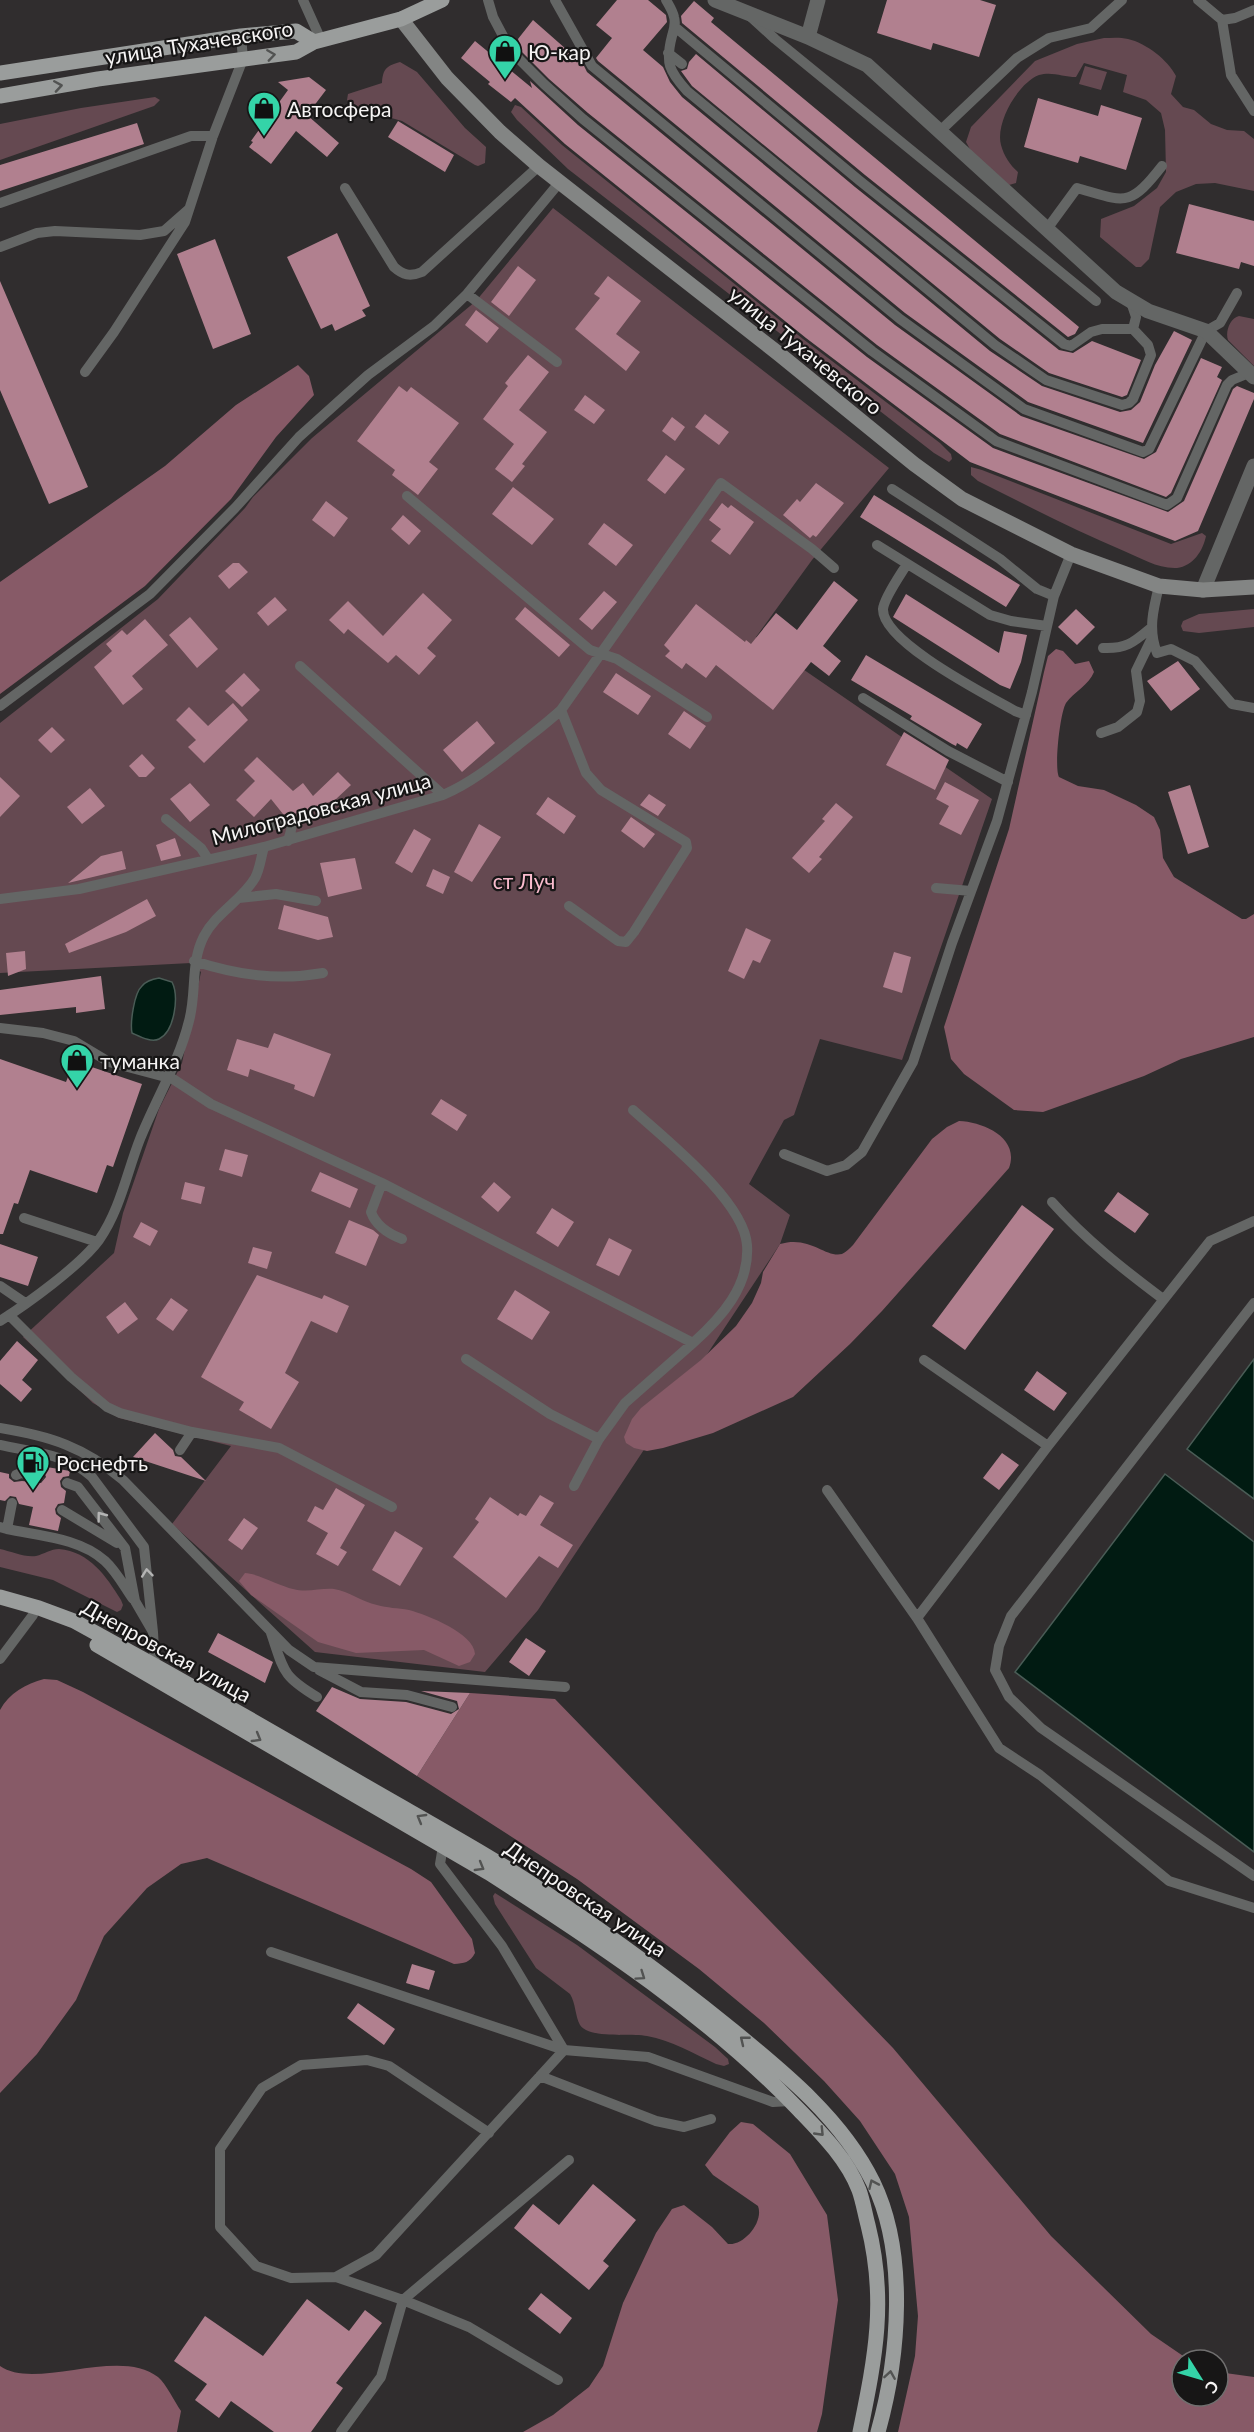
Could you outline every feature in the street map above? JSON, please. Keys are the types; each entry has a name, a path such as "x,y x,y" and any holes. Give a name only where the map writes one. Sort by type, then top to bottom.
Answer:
{"main road":[{"name":"улица Тухачевского","path":"0,96 98,79 296,52 318,41 401,19 442,0"},
{"path":"0,72 241,36 296,31 318,41"},
{"name":"Днепровская улица","path":"0,1597 74,1621 480,1852 558,1901 683,1990 742,2038 808,2097 845,2136 873,2183 888,2226 897,2308 895,2348 878,2432"},
{"name":"Днепровская улица","path":"0,1606 33,1615 68,1629 443,1846 548,1910 678,2002 742,2055 790,2101 839,2155 859,2190 871,2238 877,2272 877,2336 860,2432"}],"street":[{"path":"715,0 808,37 867,65 1116,292 1148,311 1206,331 1251,375"},
{"path":"808,37 818,0"},
{"name":"улица Тухачевского","path":"401,19 447,78 500,132 538,166 779,354 914,464 962,499 1071,554 1159,586 1203,590 1254,587"},
{"path":"1203,590 1254,466"}],"lane":[{"path":"303,0 318,41"},
{"path":"488,0 493,16 511,51 583,118 824,314 996,441 1167,504 1177,498 1227,385 1232,380 1251,375"},
{"path":"555,0 592,66 900,319 1024,409 1143,452 1154,444 1206,331 1220,323 1237,293"},
{"path":"666,0 674,17 675,27 668,53 669,67 687,91 995,345 1046,380 1122,405 1129,404 1150,355 1148,345 1133,329 1102,329 1091,332 1071,346 1064,344 860,181 675,27"},
{"path":"940,131 1017,58 1049,38 1091,28 1122,0"},
{"path":"1198,0 1222,20 1231,75 1254,111"},
{"path":"1222,20 1235,18 1254,10"},
{"path":"747,13 775,39 1096,301"},
{"path":"85,372 176,237 191,207 213,136 243,59 241,36"},
{"path":"668,53 682,64"},
{"path":"0,203 191,136 213,136"},
{"path":"345,188 394,267 400,273 414,275 422,272 538,166"},
{"path":"1047,229 1077,189 1111,198 1130,198 1138,193 1162,166"},
{"path":"0,706 150,594 235,508 299,436 368,375 434,326 467,294 559,183"},
{"path":"0,247 37,233 55,231 131,234 164,231 191,207"},
{"path":"467,294 557,362"},
{"path":"1131,302 1136,317 1133,329"},
{"name":"Милоградовская улица","path":"0,899 79,889 264,847 443,795 460,788 490,769 561,710 598,654 721,483 812,549 834,568"},
{"path":"892,489 1000,559 1037,589 1054,596"},
{"path":"407,496 590,650 617,659 707,717"},
{"path":"877,545 990,615 1011,621 1047,626"},
{"path":"784,1154 827,1171 846,1165 861,1152 914,1062 997,821 1026,715 1054,596 1071,554"},
{"path":"907,564 883,606 884,617 899,638 920,654 1026,715"},
{"path":"1159,586 1151,616 1157,653 1171,649 1195,661 1232,704 1254,708"},
{"path":"1103,648 1122,648 1152,633"},
{"path":"1101,733 1118,727 1137,712 1140,701 1136,671 1152,633"},
{"path":"300,666 443,795"},
{"path":"863,698 948,751 1008,782"},
{"path":"561,710 586,773 601,790 686,842 687,848 626,942 618,941 569,906"},
{"path":"166,819 201,848 208,859"},
{"path":"274,825 289,820 292,826 288,841"},
{"path":"264,847 256,875 239,898 205,934 195,961 190,1019 168,1077 140,1138 111,1218 97,1242 69,1269 4,1318 106,1407 120,1413 192,1431 279,1448 392,1508"},
{"path":"936,888 971,891"},
{"path":"239,898 276,894 316,901"},
{"path":"195,961 249,976 306,976 322,973"},
{"path":"0,1028 43,1033 74,1041 109,1062 168,1077 211,1104 382,1183 693,1343"},
{"path":"574,1486 599,1439 625,1403 715,1323 728,1306 739,1287 746,1259 747,1244 734,1211 680,1151 633,1110"},
{"path":"382,1183 371,1212 373,1218 385,1230 402,1239"},
{"path":"1052,1202 1098,1249 1163,1299"},
{"path":"24,1218 97,1242"},
{"path":"917,1618 1048,1446 1210,1242 1254,1221"},
{"path":"0,1286 25,1303"},
{"path":"1254,1303 1011,1616 999,1646 995,1670 1009,1697 1041,1728 1254,1876"},
{"path":"466,1359 542,1409 599,1439"},
{"path":"924,1360 1048,1446"},
{"path":"0,1428 49,1437 101,1461 294,1655 361,1692 408,1695 452,1707"},
{"path":"180,1450 192,1431"},
{"path":"0,1445 65,1460 82,1468 144,1547 155,1666"},
{"path":"16,1475 21,1473 39,1476"},
{"path":"127,1485 135,1476"},
{"path":"67,1483 78,1486 125,1548 135,1601"},
{"path":"827,1490 917,1618 999,1748 1040,1775 1169,1881 1254,1908"},
{"path":"12,1503 4,1528 76,1543 94,1552 106,1562 135,1601 153,1632"},
{"path":"62,1510 125,1548"},
{"path":"0,1659 33,1615"},
{"path":"270,1630 284,1672 294,1683 317,1697"},
{"path":"314,1667 565,1687"},
{"path":"443,1846 440,1864 502,1946 564,2050"},
{"path":"271,1952 564,2050 648,2057 773,2103 790,2101"},
{"path":"336,2277 376,2255 564,2050"},
{"path":"489,2133 389,2066 367,2060 301,2065 262,2088 220,2149 220,2227 256,2266 291,2278 336,2277 402,2300 469,2327 558,2380"},
{"path":"540,2076 656,2121 684,2127 711,2119"},
{"path":"341,2432 381,2377 402,2300 569,2160"}],"green space":[{"path":"1104,38 1128,39 1149,48 1168,64 1176,76 1171,94 1183,107 1194,110 1211,124 1227,130 1244,131 1254,139 1254,191 1215,183 1196,184 1176,192 1160,207 1149,259 1141,267 1136,267 1100,237 1101,219 1134,206 1157,188 1166,172 1165,130 1161,113 1146,100 1123,92 1127,75 1084,63 1076,77 1044,74 1031,79 1023,86 1005,115 1000,136 1006,157 1018,172 1016,183 1009,185 971,151 966,142 971,127 1035,61 1077,44"},
{"path":"400,62 417,72 465,128 486,147 485,163 475,165 402,121 363,110 347,100 348,94 382,83 386,69"},
{"path":"1085,66 1107,72 1101,90 1079,84"},
{"path":"155,97 160,100 154,106 0,160 0,124 81,108"},
{"path":"515,105 521,107 562,145 803,339 940,443 951,454 952,459 949,462 934,453 568,169 517,120 511,112"},
{"name":"ст Луч","path":"553,208 889,468 812,560 756,637 992,799 902,1060 820,1039 794,1115 784,1120 749,1184 790,1215 780,1244 538,1610 485,1672 315,1652 172,1524 231,1446 119,1418 93,1403 23,1337 114,1253 123,1213 159,1109 182,1063 201,972 191,963 0,973 0,723 158,599 253,497 312,438 476,301"},
{"path":"1239,316 1254,319 1254,366 1228,340 1229,326 1233,319"},
{"path":"971,467 1171,544 1202,533 1206,536 1205,542 1196,557 1183,567 1170,568 1156,565 1068,526 978,481 971,475"},
{"path":"1254,609 1254,627 1199,633 1183,631 1181,626 1183,621 1199,614"},
{"path":"0,1549 28,1556 59,1549 80,1555 96,1567 109,1582 121,1600 123,1605 121,1610 117,1612 53,1580 0,1567"},
{"path":"495,1893 577,1945 715,2047 728,2059 729,2064 724,2066 716,2064 656,2038 640,2035 601,2034 585,2029 578,2021 570,1994 536,1968 495,1904 493,1896"}],"shaded area":[{"path":"298,365 309,376 314,395 276,437 231,499 145,586 0,694 0,582 165,466 236,405"},
{"path":"1056,649 1063,651 1075,664 1089,661 1094,672 1089,681 1066,703 1064,709 1057,752 1059,777 1078,786 1104,790 1136,805 1154,817 1160,830 1163,858 1174,877 1242,919 1254,914 1254,1037 1181,1059 1144,1076 1043,1112 1014,1110 964,1074 951,1059 944,1027 1009,829 1048,656"},
{"path":"159,978 172,982 175,996 174,1013 169,1029 164,1035 159,1039 145,1039 132,1033 135,1001 144,984"},
{"path":"959,1121 989,1128 1005,1140 1011,1157 1009,1168 850,1344 793,1397 713,1433 647,1451 634,1448 626,1443 624,1437 632,1419 641,1408 701,1360 736,1326 752,1303 763,1272 780,1244 800,1242 829,1253 842,1254 845,1252 853,1245 932,1139"},
{"path":"1254,1359 1254,1499 1187,1449"},
{"path":"1165,1474 1254,1542 1254,1852 1015,1672"},
{"path":"245,1573 293,1589 303,1591 334,1589 371,1604 417,1612 458,1632 473,1646 475,1654 470,1662 459,1666 424,1650 356,1653 318,1642 251,1595 239,1581"},
{"path":"44,1679 57,1680 83,1692 411,1869 431,1882 472,1939 475,1953 466,1962 454,1964 207,1858 181,1864 147,1888 104,1936 76,2000 37,2054 0,2093 0,1710 19,1690"},
{"path":"470,1693 555,1699 893,2048 1051,2236 1151,2334 1171,2348 1170,2408 1230,2408 1230,2374 1254,2377 1254,2432 898,2432 915,2356 918,2316 909,2217 895,2174 860,2121 824,2081 764,2023 699,1969 577,1879 417,1776"},
{"path":"741,2122 753,2124 790,2154 827,2215 838,2300 822,2414 817,2432 523,2432 553,2415 589,2387 603,2366 623,2303 656,2233 672,2209 684,2205 712,2227 728,2244 740,2241 751,2232 758,2219 758,2206 713,2175 705,2165 730,2132"},
{"path":"0,2366 15,2372 34,2374 100,2366 141,2369 161,2380 181,2411 177,2432 0,2432"}],"building":[{"path":"617,0 648,0 666,15 667,22 643,50 663,67 670,82 682,97 990,351 1042,386 1120,412 1131,410 1140,402 1155,365 1174,331 1192,340 1143,443 1028,402 905,313 598,61 596,58 612,38 596,25"},
{"path":"887,0 980,0 996,5 979,57 933,43 931,50 877,33"},
{"path":"694,1 714,18 711,22 1079,327 1075,334 1068,337 865,175 682,23 681,16"},
{"path":"533,20 583,64 587,72 895,325 1021,416 1144,459 1156,452 1201,358 1222,367 1217,377 1222,380 1171,493 1166,497 1000,434 877,345 588,113 549,79 521,51 518,39"},
{"path":"475,41 532,88 530,81 578,125 867,357 993,448 1168,512 1184,501 1233,389 1237,386 1254,393 1254,399 1198,531 1175,541 970,462 806,338 565,144 515,98 511,102 488,84 490,82 461,58"},
{"path":"696,54 855,187 1059,350 1073,353 1092,341 1141,360 1127,395 1122,397 1049,373 1000,339 692,86 681,71 687,69 689,62"},
{"path":"309,77 326,90 307,115 339,143 327,157 296,131 271,164 249,147 253,142 251,141 288,90 278,82"},
{"path":"1038,98 1098,116 1101,105 1142,118 1126,170 1080,156 1078,163 1024,147"},
{"path":"398,121 454,155 445,172 388,137"},
{"path":"137,123 144,144 0,191 0,165"},
{"path":"1189,204 1254,221 1254,266 1241,262 1239,269 1176,253"},
{"path":"337,233 370,306 362,310 366,316 335,331 332,324 321,329 287,257"},
{"path":"215,239 251,334 213,349 177,254"},
{"path":"518,266 536,280 509,316 491,302"},
{"path":"608,276 641,301 616,334 640,352 626,371 575,329 600,298 594,294"},
{"path":"0,281 88,487 49,504 0,390"},
{"path":"476,310 499,328 487,343 465,325"},
{"path":"528,355 549,372 519,410 547,432 522,464 525,466 512,482 495,469 514,444 483,419 508,386 505,383"},
{"path":"399,386 407,392 411,387 459,423 429,462 438,469 418,495 392,475 395,470 357,441"},
{"path":"585,395 605,410 594,424 574,410"},
{"path":"705,414 729,432 719,445 695,427"},
{"path":"672,417 685,427 675,441 662,431"},
{"path":"666,455 685,469 665,494 647,480"},
{"path":"816,483 844,503 816,537 813,535 810,538 783,515 797,499 800,502"},
{"path":"513,487 554,519 532,545 492,514"},
{"path":"874,495 1020,585 1006,607 860,517"},
{"path":"326,501 348,518 334,537 312,520"},
{"path":"722,503 728,508 731,505 754,522 730,555 711,541 721,529 709,520"},
{"path":"403,515 421,531 409,545 391,529"},
{"path":"604,523 633,545 616,566 588,544"},
{"path":"233,563 239,563 248,572 229,589 218,576"},
{"path":"834,581 858,600 823,646 841,661 829,676 811,662 773,710 716,665 706,678 686,663 682,669 665,656 670,651 664,645 696,604 745,642 746,640 751,644 776,613 797,630"},
{"path":"604,591 617,602 592,630 579,619"},
{"path":"423,593 452,620 427,648 436,656 419,675 396,655 388,663 348,629 344,634 329,620 348,601 383,636"},
{"path":"906,594 999,653 1004,631 1027,635 1021,662 1010,689 1000,685 893,617"},
{"path":"275,597 287,610 268,626 257,613"},
{"path":"525,607 570,645 559,657 515,619"},
{"path":"1076,609 1095,627 1077,645 1058,627"},
{"path":"190,617 218,649 197,668 169,635"},
{"path":"145,619 168,645 132,676 143,689 123,705 94,667 112,651 106,644 122,630 127,635"},
{"path":"866,655 982,724 967,749 957,743 956,746 952,744 910,719 912,716 851,680"},
{"path":"1178,661 1200,689 1171,711 1147,681"},
{"path":"244,673 260,690 242,707 225,691"},
{"path":"616,673 651,696 638,715 603,692"},
{"path":"233,703 248,720 204,763 188,747 196,740 176,720 189,707 208,726"},
{"path":"684,711 706,726 690,749 668,734"},
{"path":"477,721 495,743 462,772 443,750"},
{"path":"52,727 65,740 51,753 38,740"},
{"path":"904,732 949,760 935,790 886,765"},
{"path":"142,754 155,768 146,777 139,777 129,766"},
{"path":"257,757 293,791 303,783 313,796 338,772 351,785 335,800 294,814 283,814 271,799 254,817 236,800 255,781 244,770"},
{"path":"0,777 20,796 0,817"},
{"path":"945,782 979,800 961,835 939,824 949,806 936,799"},
{"path":"190,783 210,805 190,822 170,799"},
{"path":"1190,785 1209,847 1188,854 1168,792"},
{"path":"90,788 105,806 82,824 67,807"},
{"path":"649,794 666,805 658,816 640,805"},
{"path":"548,797 576,816 564,834 536,814"},
{"path":"836,803 853,817 819,857 822,859 809,873 792,858 825,821 822,819"},
{"path":"631,817 655,834 644,848 621,831"},
{"path":"479,824 501,837 472,882 454,872"},
{"path":"414,829 431,839 412,873 395,863"},
{"path":"175,838 181,856 161,861 156,845"},
{"path":"122,851 126,869 68,883 101,856"},
{"path":"355,858 362,889 328,897 320,863"},
{"path":"433,869 450,877 443,894 426,886"},
{"path":"147,899 156,916 126,932 69,953 65,944"},
{"path":"284,905 328,917 333,937 318,940 278,929"},
{"path":"746,928 771,940 760,963 753,960 744,979 728,971"},
{"path":"25,951 26,969 8,976 6,953"},
{"path":"894,952 911,957 902,993 883,987"},
{"path":"101,976 105,1009 76,1013 76,1007 0,1015 0,990"},
{"path":"274,1033 331,1054 314,1097 294,1089 295,1085 250,1069 248,1077 227,1070 237,1039 268,1048"},
{"path":"0,1059 66,1082 74,1061 142,1084 113,1167 107,1165 97,1193 30,1170 18,1204 14,1203 3,1234 0,1234"},
{"path":"441,1099 467,1115 457,1131 431,1114"},
{"path":"225,1149 248,1155 242,1177 219,1170"},
{"path":"320,1172 358,1189 350,1208 311,1191"},
{"path":"185,1182 205,1187 201,1204 181,1199"},
{"path":"494,1182 511,1197 498,1212 481,1197"},
{"path":"1118,1192 1149,1214 1135,1233 1104,1211"},
{"path":"1022,1205 1054,1229 965,1350 932,1326"},
{"path":"552,1208 574,1222 558,1247 536,1233"},
{"path":"349,1220 379,1235 366,1266 335,1253"},
{"path":"141,1222 158,1231 150,1246 133,1237"},
{"path":"609,1238 632,1250 619,1276 596,1265"},
{"path":"0,1244 38,1257 28,1286 0,1277"},
{"path":"253,1247 272,1252 267,1269 248,1263"},
{"path":"257,1275 322,1299 324,1295 349,1306 337,1333 311,1321 285,1373 299,1382 271,1429 239,1410 244,1402 201,1377"},
{"path":"515,1290 550,1312 532,1340 497,1319"},
{"path":"171,1298 188,1310 173,1331 156,1319"},
{"path":"125,1302 138,1319 118,1334 106,1317"},
{"path":"17,1341 38,1360 22,1380 32,1389 21,1402 0,1384 0,1361"},
{"path":"1037,1371 1067,1393 1054,1411 1024,1390"},
{"path":"155,1433 173,1450 175,1456 181,1457 206,1481 133,1457"},
{"path":"1002,1453 1019,1465 999,1490 983,1478"},
{"path":"41,1466 70,1471 69,1476 63,1477 60,1481 61,1487 66,1491 64,1503 58,1504 55,1509 56,1514 61,1518 58,1531 29,1525 33,1507 19,1504 16,1497 10,1496 5,1501 0,1500 0,1472 9,1474 9,1478 14,1482 41,1483 46,1477 44,1471 40,1469"},
{"path":"336,1488 365,1505 340,1548 347,1552 338,1566 316,1554 328,1533 307,1521 315,1506 323,1510"},
{"path":"540,1495 554,1503 540,1525 573,1545 558,1568 539,1556 506,1598 453,1557 479,1522 475,1519 490,1497 518,1516 520,1513 526,1516"},
{"path":"244,1518 258,1528 242,1550 228,1540"},
{"path":"395,1531 423,1548 400,1586 372,1570"},
{"path":"218,1633 273,1662 265,1683 208,1652"},
{"path":"526,1638 546,1651 529,1676 509,1662"},
{"path":"332,1687 360,1699 406,1702 451,1714 459,1709 457,1701 421,1691 470,1693 417,1776 316,1711"},
{"path":"412,1964 435,1971 429,1990 406,1983"},
{"path":"358,2003 395,2029 384,2045 347,2018"},
{"path":"593,2184 636,2220 603,2261 609,2266 589,2290 514,2228 533,2204 559,2225"},
{"path":"541,2293 572,2318 560,2334 528,2309"},
{"path":"307,2299 349,2331 365,2310 382,2323 336,2383 343,2388 311,2432 274,2432 231,2401 219,2418 195,2400 207,2384 174,2361 205,2316 263,2356"}],"place":[{"name":"Ю-кар","path":"505,80"},
{"name":"Автосфера","path":"264,137"},
{"name":"туманка","path":"77,1089"},
{"name":"Роснефть","path":"33,1491"}]}
